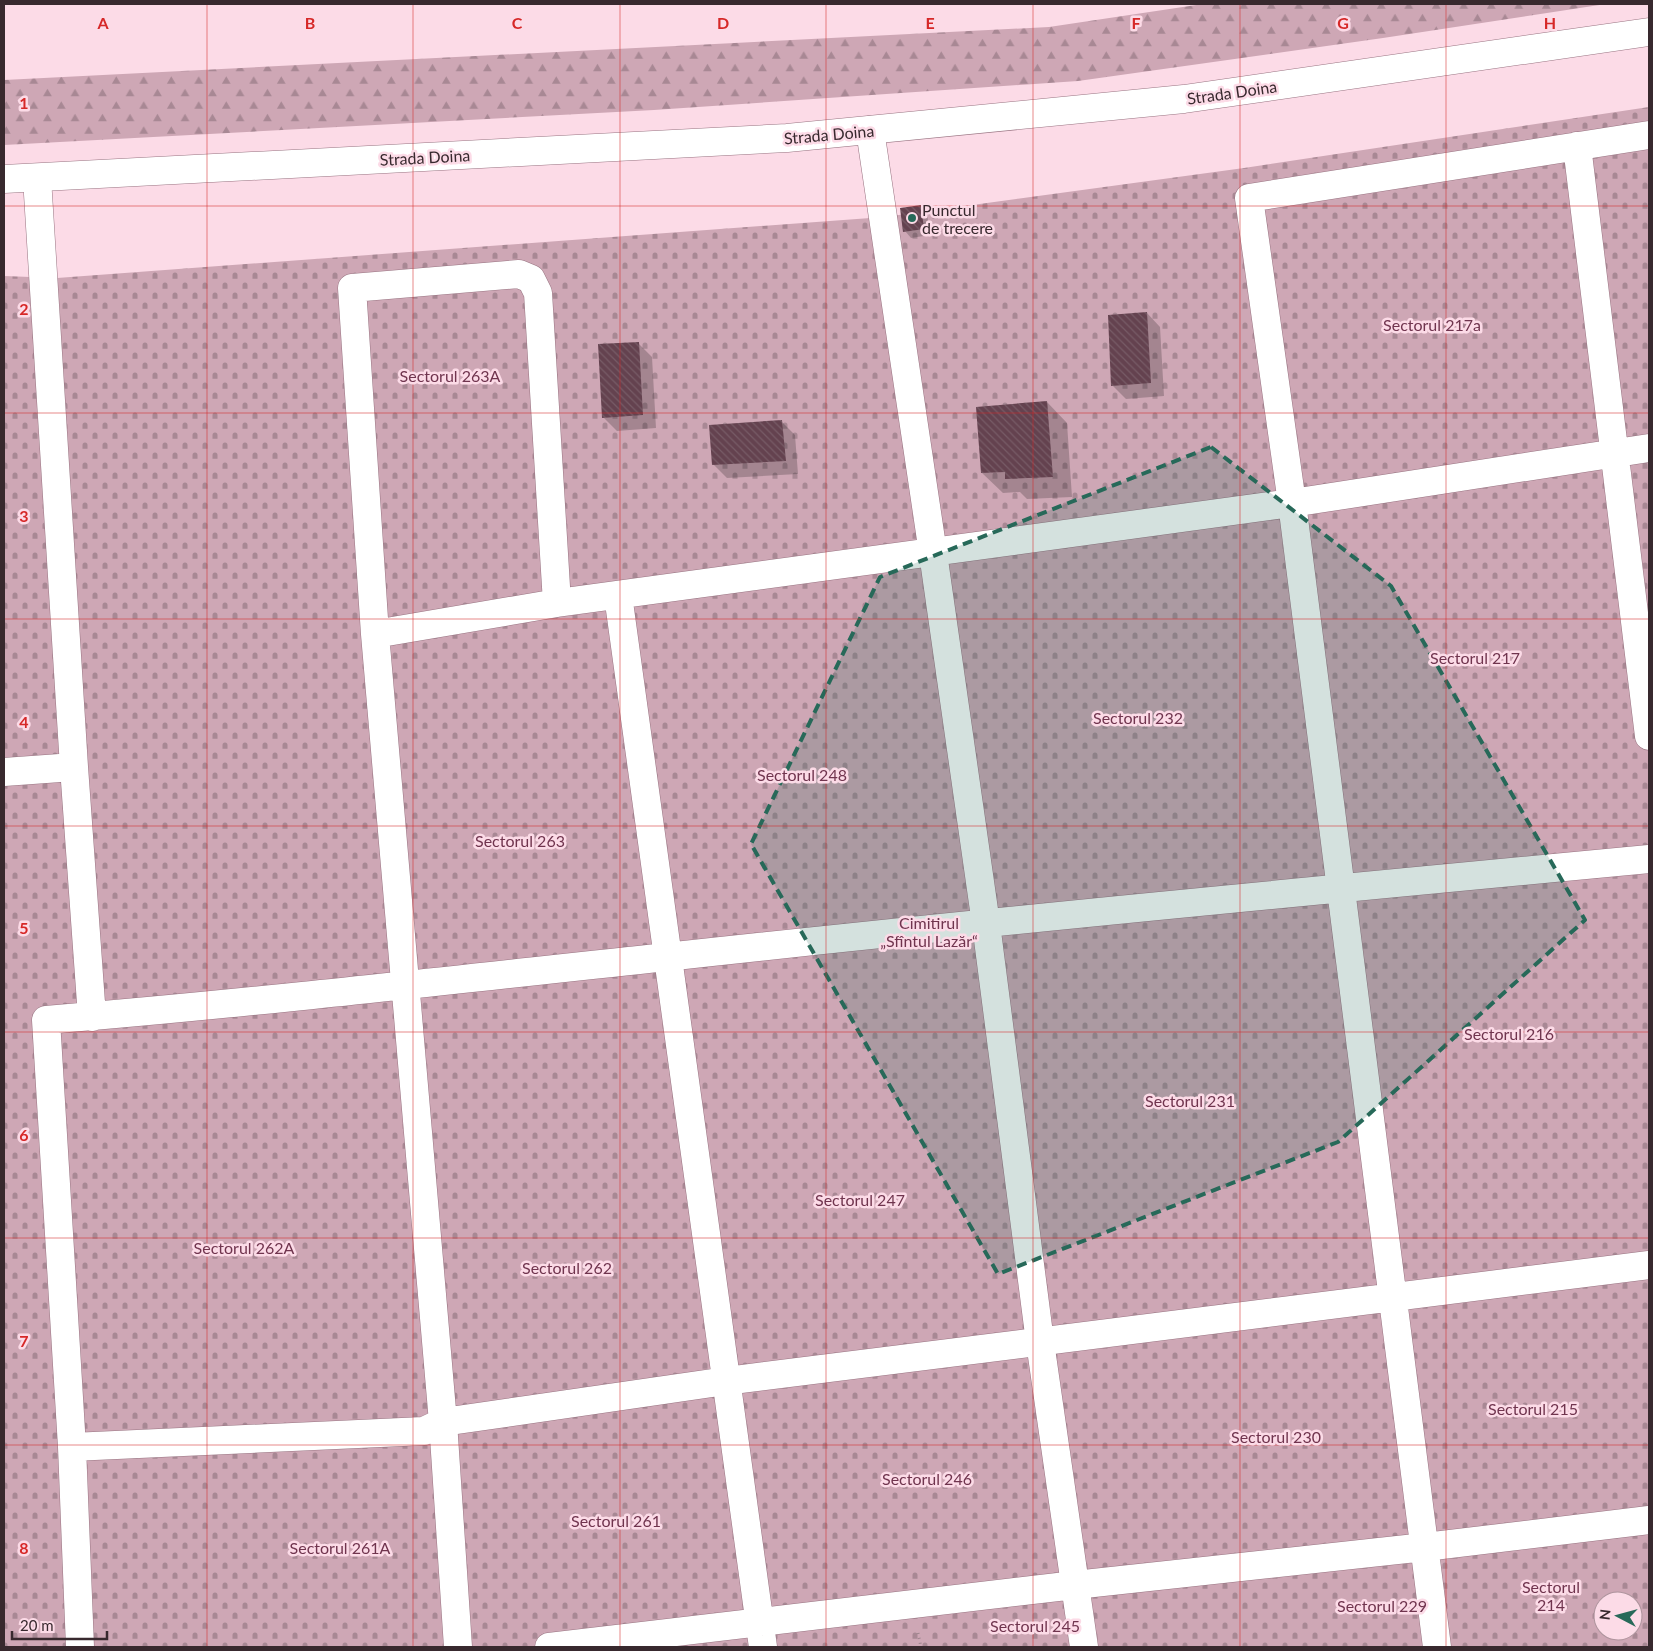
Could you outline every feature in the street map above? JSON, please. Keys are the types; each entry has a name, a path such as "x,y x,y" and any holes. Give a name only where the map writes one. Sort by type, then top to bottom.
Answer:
{"main road":[{"name":"Strada Doina","path":"4,179 787,138 1184,99 1649,32"},
{"path":"870,130 986,924 1040,1342 1084,1647"},
{"path":"1438,1647 1292,503 1249,198 1649,135"},
{"path":"1577,146 1649,736"},
{"path":"37,178 74,768 92,1017"},
{"path":"458,1647 443,1422 374,634 352,288 518,274 531,279 538,293 557,603"},
{"path":"374,634 557,603 1292,503 1649,448"},
{"path":"618,595 761,1635"},
{"path":"4,772 74,768"},
{"path":"80,1647 72,1447 46,1020 404,987 667,957 986,924 1649,859"},
{"path":"72,1447 424,1431 443,1422 726,1381 1649,1265"},
{"path":"549,1647 761,1635 1075,1584 1424,1547 1649,1520"}],"highlighted area":[{"path":"1211,447 1391,586 1585,920 1338,1142 998,1274 751,844 880,577"}],"green space":[{"path":"1203,4 1606,4 1078,81 654,110 4,145 4,80 1049,27"},
{"name":"Cimitirul „Sfîntul Lazăr“","path":"1649,107 1649,1647 4,1647 4,276 57,278 884,217 1244,168"}],"building":[{"name":"Punctul de trecere","path":"921,205 924,229 903,232 900,208"},
{"path":"1147,312 1151,383 1111,386 1108,315"},
{"path":"639,342 643,415 602,418 598,344"},
{"path":"1047,401 1053,477 1005,479 1005,472 981,473 976,407"},
{"path":"782,420 786,461 712,465 709,425"}],"place":[{"name":"Punctul de trecere","path":"912,218"}],"park label":[{"name":"Sectorul 217a","path":"1432,324"},
{"name":"Sectorul 263A","path":"450,375"},
{"name":"Sectorul 217","path":"1475,657"},
{"name":"Sectorul 232","path":"1138,717"},
{"name":"Sectorul 248","path":"802,774"},
{"name":"Sectorul 263","path":"520,840"},
{"name":"Sectorul 216","path":"1509,1033"},
{"name":"Sectorul 231","path":"1190,1100"},
{"name":"Sectorul 247","path":"860,1199"},
{"name":"Sectorul 262A","path":"244,1247"},
{"name":"Sectorul 262","path":"567,1267"},
{"name":"Sectorul 215","path":"1533,1408"},
{"name":"Sectorul 230","path":"1276,1436"},
{"name":"Sectorul 246","path":"927,1478"},
{"name":"Sectorul 261","path":"616,1520"},
{"name":"Sectorul 261A","path":"340,1547"},
{"name":"Sectorul 214","path":"1551,1595"},
{"name":"Sectorul 229","path":"1382,1605"},
{"name":"Sectorul 245","path":"1035,1625"}]}
